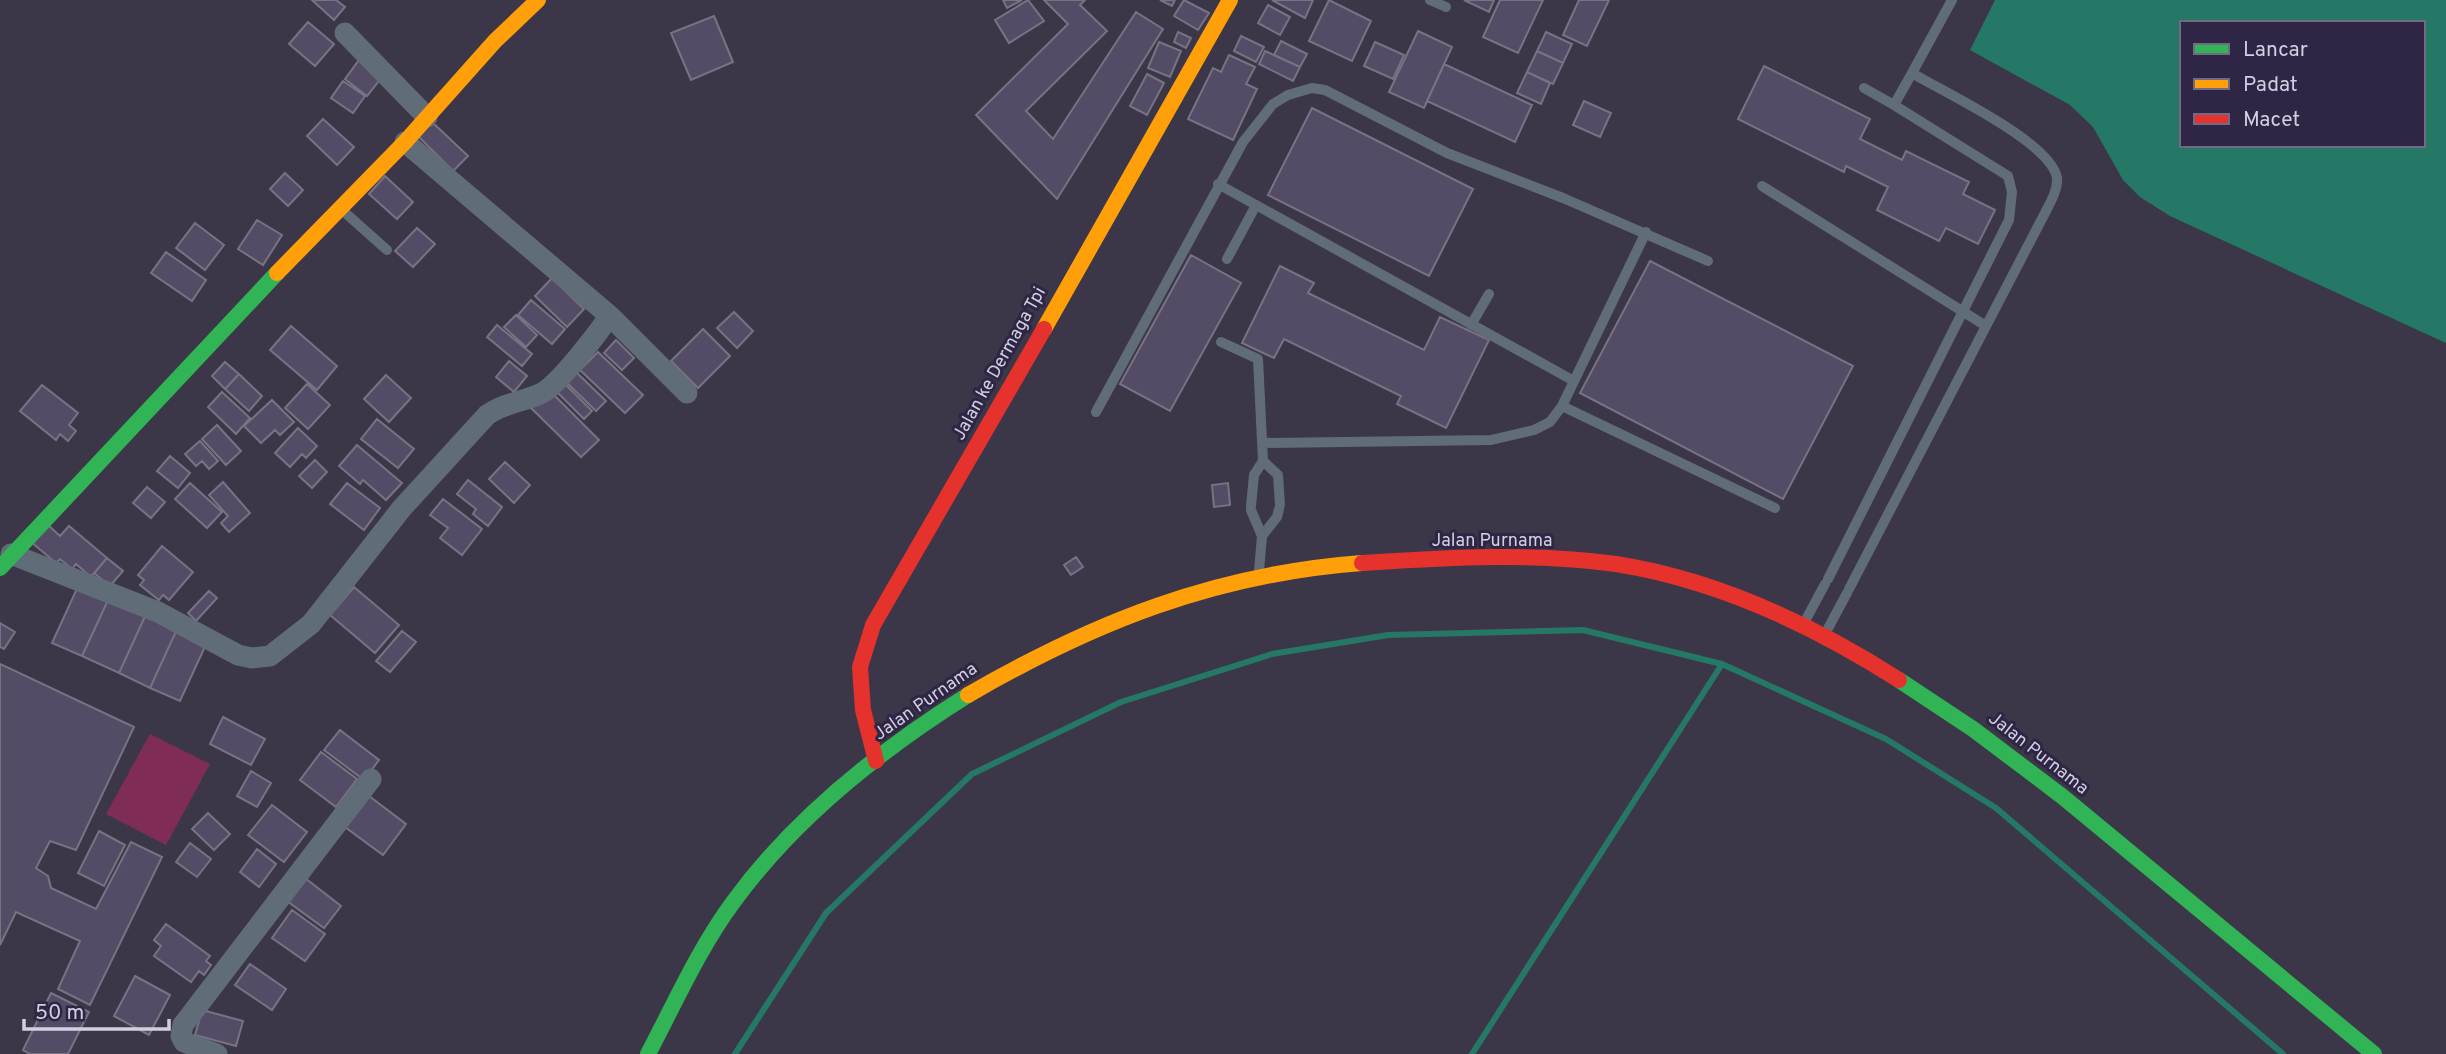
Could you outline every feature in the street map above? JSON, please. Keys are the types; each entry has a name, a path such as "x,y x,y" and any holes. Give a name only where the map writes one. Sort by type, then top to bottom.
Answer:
{"main road":[{"path":"6,561 405,142 495,41 538,0"},
{"name":"Jalan ke Dermaga Tpi","path":"876,761 863,710 860,667 873,625 1230,0"},
{"name":"Jalan Purnama","path":"648,1054 700,958 744,887 802,825 876,761 988,681 1078,636 1157,605 1224,584 1359,563 1588,560 1674,575 1774,612 1824,636 1985,734 2374,1054"}],"street":[{"path":"345,33 427,117"},
{"path":"405,142 610,316 687,393"},
{"path":"6,561 158,612 238,654 252,658 270,656 311,624 401,508 487,415 495,409 544,392 592,341 610,316"},
{"path":"217,1054 184,1042 181,1036 183,1025 371,779"}],"lane":[{"path":"1430,0 1446,8"},
{"path":"1894,105 1952,0"},
{"path":"1824,636 2045,214 2057,184 2055,171 2043,152 1912,73"},
{"path":"1096,412 1243,142 1273,104 1288,95 1312,88 1325,90 1447,153 1646,232 1708,261"},
{"path":"1803,625 2009,220 2012,192 2008,176 1864,88"},
{"path":"1218,184 1574,382"},
{"path":"1762,186 1986,326"},
{"path":"1227,259 1256,205"},
{"path":"340,208 387,250"},
{"path":"1262,443 1491,440 1534,430 1550,422 1562,406 1646,232"},
{"path":"1471,325 1489,294"},
{"path":"1221,342 1258,359 1263,461 1254,475 1251,508 1262,536 1259,577"},
{"path":"1562,406 1774,508"},
{"path":"1262,536 1277,517 1279,507 1278,475 1263,461"}],"shaded area":[{"path":"1995,0 2446,0 2446,343 2170,216 2140,197 2123,180 2093,127 2070,105 1970,50"},
{"path":"150,734 210,764 166,845 106,814"}],"building":[{"path":"312,0 336,0 345,7 334,20"},
{"path":"1003,0 1022,0 1007,8"},
{"path":"1028,0 1044,21 1009,43 995,20"},
{"path":"1044,0 1085,0 1080,5 1107,31 1026,111 1053,139 1136,12 1163,29 1057,199 976,115 1068,24"},
{"path":"1160,0 1175,0 1172,6"},
{"path":"1184,0 1209,13 1198,30 1174,16"},
{"path":"1272,0 1313,0 1305,18"},
{"path":"1329,0 1371,21 1352,61 1309,41"},
{"path":"1464,0 1494,0 1489,12"},
{"path":"1500,0 1543,0 1518,53 1483,37"},
{"path":"1579,0 1609,0 1587,46 1563,35"},
{"path":"1268,5 1290,17 1280,35 1258,23"},
{"path":"714,16 733,62 691,80 671,33"},
{"path":"308,22 334,44 315,66 289,44"},
{"path":"1418,31 1452,47 1424,108 1389,92"},
{"path":"1178,32 1191,38 1186,48 1174,42"},
{"path":"1546,32 1572,44 1563,63 1537,51"},
{"path":"1241,36 1264,47 1256,62 1234,51"},
{"path":"1281,41 1307,54 1300,67 1274,55"},
{"path":"1159,42 1181,51 1170,77 1148,68"},
{"path":"1375,42 1404,55 1393,79 1364,66"},
{"path":"1265,51 1300,67 1293,81 1259,64"},
{"path":"1537,51 1563,63 1553,84 1527,72"},
{"path":"1229,55 1255,67 1246,84 1257,89 1233,140 1188,119 1213,68 1221,72"},
{"path":"359,60 382,77 367,96 345,79"},
{"path":"1444,64 1532,105 1515,142 1427,101"},
{"path":"1764,66 1870,119 1860,139 1902,160 1906,151 1969,182 1963,194 1995,210 1978,244 1946,228 1939,241 1877,210 1888,187 1846,166 1844,172 1738,119"},
{"path":"1527,72 1550,83 1541,104 1517,93"},
{"path":"1147,74 1164,83 1147,115 1130,106"},
{"path":"343,81 365,96 353,113 331,98"},
{"path":"1584,101 1611,113 1600,137 1573,125"},
{"path":"1312,108 1473,189 1429,276 1268,195"},
{"path":"323,119 354,147 337,165 307,136"},
{"path":"432,122 468,156 453,171 418,136"},
{"path":"285,173 303,190 288,206 270,189"},
{"path":"385,176 413,202 397,219 369,194"},
{"path":"257,220 282,235 263,265 238,249"},
{"path":"195,223 224,245 205,270 176,248"},
{"path":"417,228 435,244 413,267 395,251"},
{"path":"166,252 206,280 192,301 151,273"},
{"path":"1191,255 1241,283 1170,411 1120,384"},
{"path":"1650,261 1853,366 1783,499 1580,393"},
{"path":"1280,266 1314,283 1308,293 1424,350 1440,317 1489,340 1446,428 1397,404 1401,396 1284,339 1274,358 1242,343"},
{"path":"552,278 584,309 567,327 535,296"},
{"path":"531,300 565,329 552,344 518,315"},
{"path":"734,312 753,331 737,348 717,328"},
{"path":"516,315 537,335 526,347 504,327"},
{"path":"497,325 532,354 522,366 487,337"},
{"path":"291,326 337,366 317,390 270,350"},
{"path":"703,329 730,356 698,388 671,361"},
{"path":"616,340 634,358 622,370 604,353"},
{"path":"598,352 643,395 625,413 580,370"},
{"path":"509,361 527,376 514,392 496,377"},
{"path":"225,362 239,374 225,389 212,376"},
{"path":"575,371 606,401 596,411 565,381"},
{"path":"239,374 262,396 249,411 225,389"},
{"path":"386,375 411,398 389,422 364,399"},
{"path":"562,381 592,411 584,419 554,389"},
{"path":"307,384 330,405 308,429 285,408"},
{"path":"42,385 78,413 69,425 76,431 68,441 60,434 56,440 20,411"},
{"path":"548,389 599,440 581,457 530,407"},
{"path":"222,392 250,418 236,434 208,407"},
{"path":"272,400 294,422 280,435 275,430 261,443 244,426"},
{"path":"377,419 414,449 398,468 361,439"},
{"path":"217,425 241,451 226,465 202,439"},
{"path":"298,428 317,446 306,458 302,454 290,467 275,453"},
{"path":"200,441 218,461 209,469 202,461 196,466 185,454"},
{"path":"357,445 402,483 386,500 363,480 360,484 339,466"},
{"path":"170,456 190,473 178,488 157,471"},
{"path":"315,460 327,472 312,488 299,476"},
{"path":"505,462 530,485 514,503 489,479"},
{"path":"468,480 502,507 488,526 473,514 476,509 457,494"},
{"path":"223,482 250,513 229,532 221,523 228,516 209,495"},
{"path":"190,483 222,512 207,528 175,499"},
{"path":"347,483 380,508 364,530 330,504"},
{"path":"1228,483 1230,505 1214,507 1212,485"},
{"path":"147,487 165,502 151,518 133,503"},
{"path":"443,499 482,529 462,555 440,538 448,528 430,515"},
{"path":"47,524 60,536 69,526 107,558 91,577 76,564 72,569 60,559 56,563 31,542"},
{"path":"162,546 193,572 169,600 163,595 159,600 140,585 144,580 138,575"},
{"path":"1076,557 1083,567 1071,575 1064,565"},
{"path":"107,558 123,571 110,586 94,573"},
{"path":"80,582 110,596 82,656 52,643"},
{"path":"354,587 399,625 375,653 330,615"},
{"path":"209,591 217,598 196,621 188,613"},
{"path":"110,596 147,612 119,673 82,656"},
{"path":"147,612 178,627 150,688 119,673"},
{"path":"0,623 15,632 4,649 0,647"},
{"path":"178,627 208,640 180,701 150,688"},
{"path":"402,631 416,642 390,672 376,661"},
{"path":"0,664 134,727 76,850 50,841 36,868 48,876 51,888 96,909 131,842 162,857 90,1005 58,989 80,941 16,912 0,945"},
{"path":"223,717 265,739 251,765 210,744"},
{"path":"340,730 379,760 364,780 324,750"},
{"path":"321,752 357,779 336,807 300,780"},
{"path":"251,771 271,783 257,807 237,796"},
{"path":"369,796 406,824 383,855 345,827"},
{"path":"272,805 307,832 284,862 248,835"},
{"path":"208,813 230,834 214,850 192,829"},
{"path":"99,831 125,845 104,886 78,873"},
{"path":"190,843 211,859 197,877 176,862"},
{"path":"257,849 276,864 259,887 240,872"},
{"path":"305,878 341,906 324,928 287,901"},
{"path":"292,910 325,934 305,961 272,938"},
{"path":"166,924 210,956 206,961 211,965 204,975 199,971 191,982 154,956 161,946 154,940"},
{"path":"250,964 286,989 272,1010 235,985"},
{"path":"135,976 170,995 149,1035 114,1016"},
{"path":"51,993 89,1012 68,1054 30,1054 23,1050"},
{"path":"202,1010 243,1021 236,1046 195,1035"}],"waterway":[{"path":"735,1054 826,913 972,774 1121,702 1272,654 1388,635 1583,630 1722,664 1886,739 1996,808 2283,1054"},
{"path":"1472,1054 1722,664"}],"traffic: fast":[{"path":"0,568 277,273"},
{"path":"1899,680 1973,729 2063,797 2374,1054"},
{"path":"648,1054 721,919 758,871 812,814 872,762 968,695"}],"traffic: slow":[{"path":"277,273 405,142 495,41 538,0"},
{"path":"1044,329 1230,0"},
{"path":"968,695 1062,645 1157,606 1256,578 1362,563"}],"traffic: jam":[{"path":"876,761 863,710 860,667 873,625 1044,329"},
{"path":"1362,563 1521,557 1585,560 1654,571 1728,593 1764,607 1833,641 1899,680"}]}
